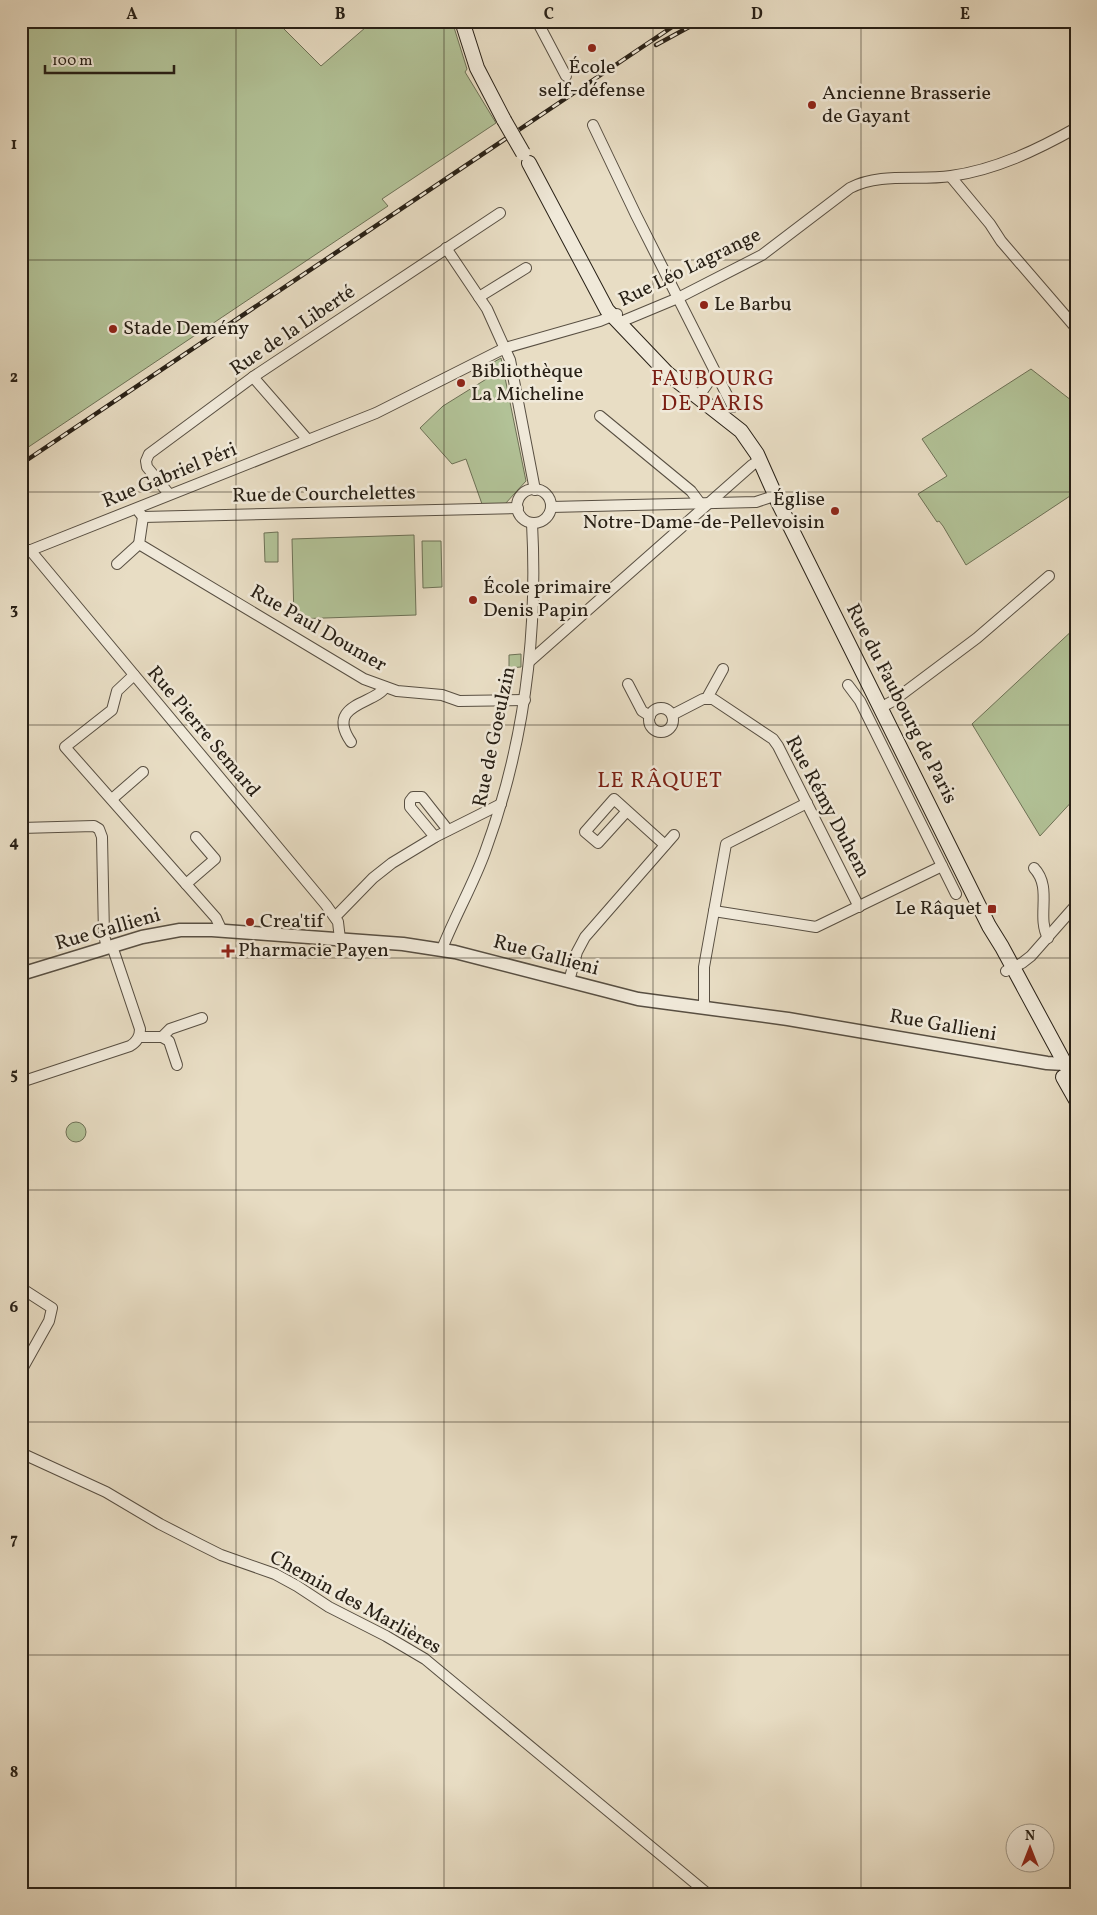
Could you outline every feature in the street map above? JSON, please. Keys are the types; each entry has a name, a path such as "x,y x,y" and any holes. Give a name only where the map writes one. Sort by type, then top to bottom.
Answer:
{"main road":[{"name":"Rue du Faubourg de Paris","path":"462,21 476,68 526,158 560,212 618,318 661,368 737,427 760,460 772,496 1010,969 1076,1084"},
{"path":"1063,1063 1076,1100"}],"street":[{"path":"537,21 566,76"},
{"path":"593,125 733,407"},
{"name":"Rue Léo Lagrange","path":"505,348 618,318 678,298 771,250 850,188 861,183 879,179 951,177 974,172 1007,161 1076,128"},
{"path":"951,177 990,224 1001,241 1076,328"},
{"name":"Rue de la Liberté","path":"169,494 147,467 147,456 254,378 500,213"},
{"path":"446,248 479,297 505,348 511,366 535,490"},
{"path":"479,297 526,268"},
{"name":"Rue Gabriel Péri","path":"26,552 385,409 474,362 505,348"},
{"path":"698,398 715,373"},
{"path":"254,378 308,440"},
{"path":"600,416 705,503"},
{"path":"530,661 705,503 760,460"},
{"path":"535,490 547,495 551,502 551,507 549,515 545,519 532,523 522,518 518,508 522,495 535,490"},
{"path":"551,507 758,501 772,496"},
{"path":"117,564 140,544 143,517 135,508"},
{"name":"Rue de Courchelettes","path":"143,517 518,508"},
{"name":"Rue de Goeulzin","path":"442,949 479,867 511,768 530,661 534,590 532,523"},
{"name":"Rue Paul Doumer","path":"140,544 356,676 404,692 442,695 464,701 524,700"},
{"name":"Rue Pierre Semard","path":"26,552 134,676 335,917 339,926 340,939"},
{"path":"880,708 893,701 977,638 1049,576"},
{"path":"672,714 707,698 723,669"},
{"path":"134,676 118,691 112,710 65,747 216,918 222,931"},
{"path":"628,684 642,711 650,716"},
{"name":"Rue du Faubourg de Paris","path":"848,685 860,700 956,894"},
{"path":"351,742 345,729 344,722 347,715 355,706 379,694 385,687"},
{"name":"Rue Rémy Duhem","path":"707,698 716,700 773,739 859,907"},
{"path":"661,708 668,710 672,714 674,721 668,731 656,732 651,728 649,722 654,710 661,708"},
{"path":"112,799 144,772"},
{"path":"435,837 410,807 410,801 413,797 422,797 448,830"},
{"path":"704,1008 704,967 727,842 807,803"},
{"path":"335,917 379,872 413,849 500,804"},
{"path":"627,811 665,845"},
{"path":"21,828 94,826 99,830 102,837 104,935 140,1029 139,1037 130,1046 21,1082"},
{"path":"569,981 577,952 585,937 674,835"},
{"path":"186,884 215,859 196,837"},
{"path":"714,911 814,928 942,866"},
{"path":"1034,868 1041,876 1043,884 1044,929 1048,938"},
{"path":"1010,969 1029,958 1076,905"},
{"name":"Rue Gallieni","path":"21,974 142,937 170,931 222,931 403,944 442,949 638,999 788,1019 1063,1063"},
{"path":"162,1037 170,1029 202,1018"},
{"path":"139,1037 162,1037 169,1040 177,1064"},
{"path":"21,1288 52,1308 49,1321 21,1371"},
{"name":"Chemin des Marlières","path":"21,1454 106,1492 160,1524 221,1555 275,1574 334,1610 417,1654 440,1670 526,1745 708,1894"}],"green space":[{"name":"Stade Demény","path":"21,21 263,21 268,27 276,21 321,66 373,21 452,21 467,69 465,72 496,123 382,199 388,206 21,452"},
{"path":"501,358 526,481 505,504 482,504 466,459 452,464 420,428 443,406 488,378 485,367"},
{"path":"1031,369 1076,404 1076,492 966,565 943,526 939,521 937,522 918,494 947,476 922,439"},
{"path":"278,532 278,562 265,562 264,533"},
{"path":"414,535 416,615 294,619 292,539"},
{"path":"422,541 441,541 442,587 423,588"},
{"path":"1076,627 1076,797 1040,836 972,724"},
{"path":"521,654 521,667 509,668 509,655"},
{"path":"72,1122 80,1122 86,1128 86,1136 80,1142 72,1142 66,1136 66,1128"}],"railway":[{"path":"21,464 681,21"},
{"path":"656,45 700,21"}],"place":[{"name":"École self-défense","path":"592,48"},
{"name":"Ancienne Brasserie de Gayant","path":"812,105"},
{"name":"Le Barbu","path":"704,305"},
{"name":"Stade Demény","path":"113,329"},
{"name":"Bibliothèque La Micheline","path":"461,383"},
{"name":"Église Notre-Dame-de-Pellevoisin","path":"835,511"},
{"name":"École primaire Denis Papin","path":"473,600"},
{"name":"Le Râquet","path":"992,909"},
{"name":"Crea'tif","path":"250,922"},
{"name":"Pharmacie Payen","path":"228,951"}],"district":[{"name":"FAUBOURG DE PARIS","path":"713,392"},
{"name":"LE RÂQUET","path":"660,781"}]}
